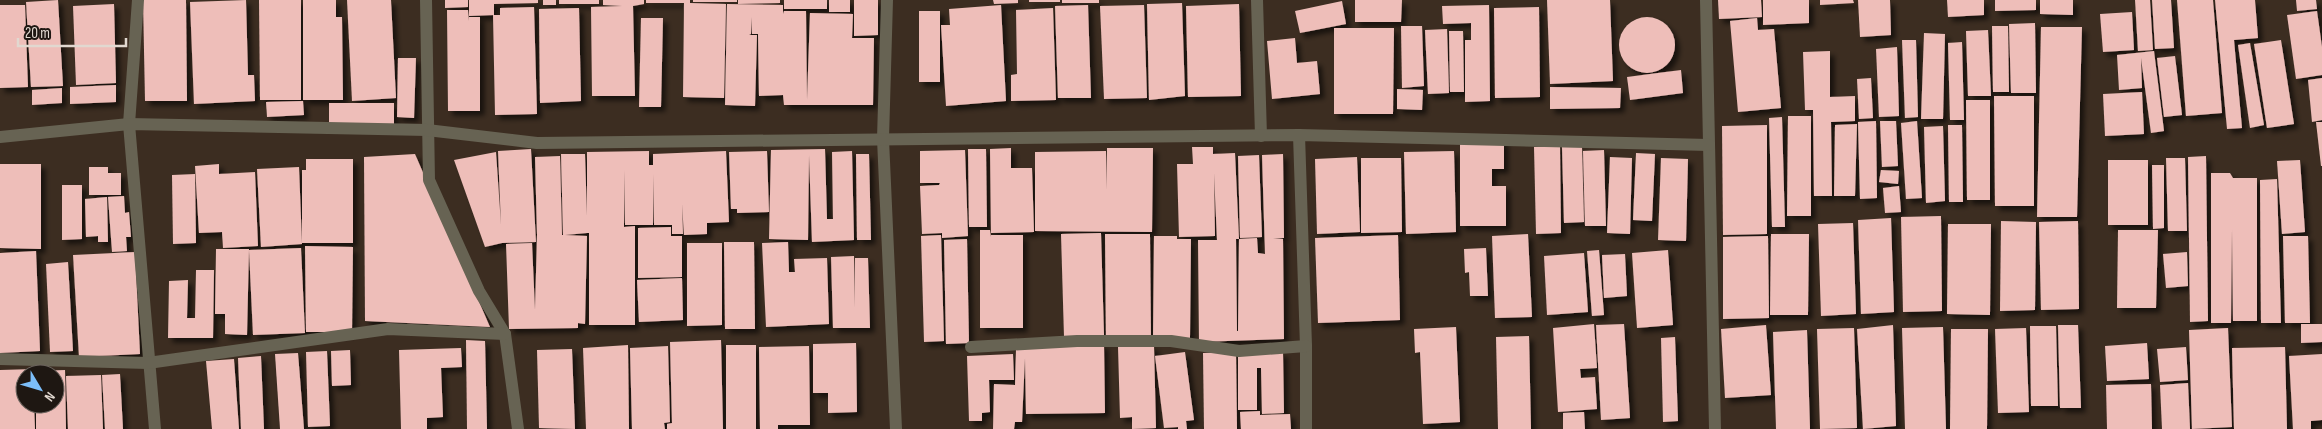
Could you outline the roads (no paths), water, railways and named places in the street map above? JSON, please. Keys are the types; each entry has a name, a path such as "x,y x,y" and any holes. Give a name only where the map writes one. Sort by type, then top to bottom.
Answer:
{"street":[{"path":"138,0 129,124 145,293 148,363 155,429"},
{"path":"426,0 429,180 479,291 505,334 518,429"},
{"path":"887,0 884,139 896,429"},
{"path":"1257,0 1261,136"},
{"path":"1706,0 1715,429"},
{"path":"0,136 129,124 428,130 537,143 1299,135 1709,146"},
{"path":"1299,135 1306,346 1306,429"},
{"path":"0,359 148,363 388,329 505,334"},
{"path":"971,347 1077,341 1171,341 1239,350 1306,346"}]}
